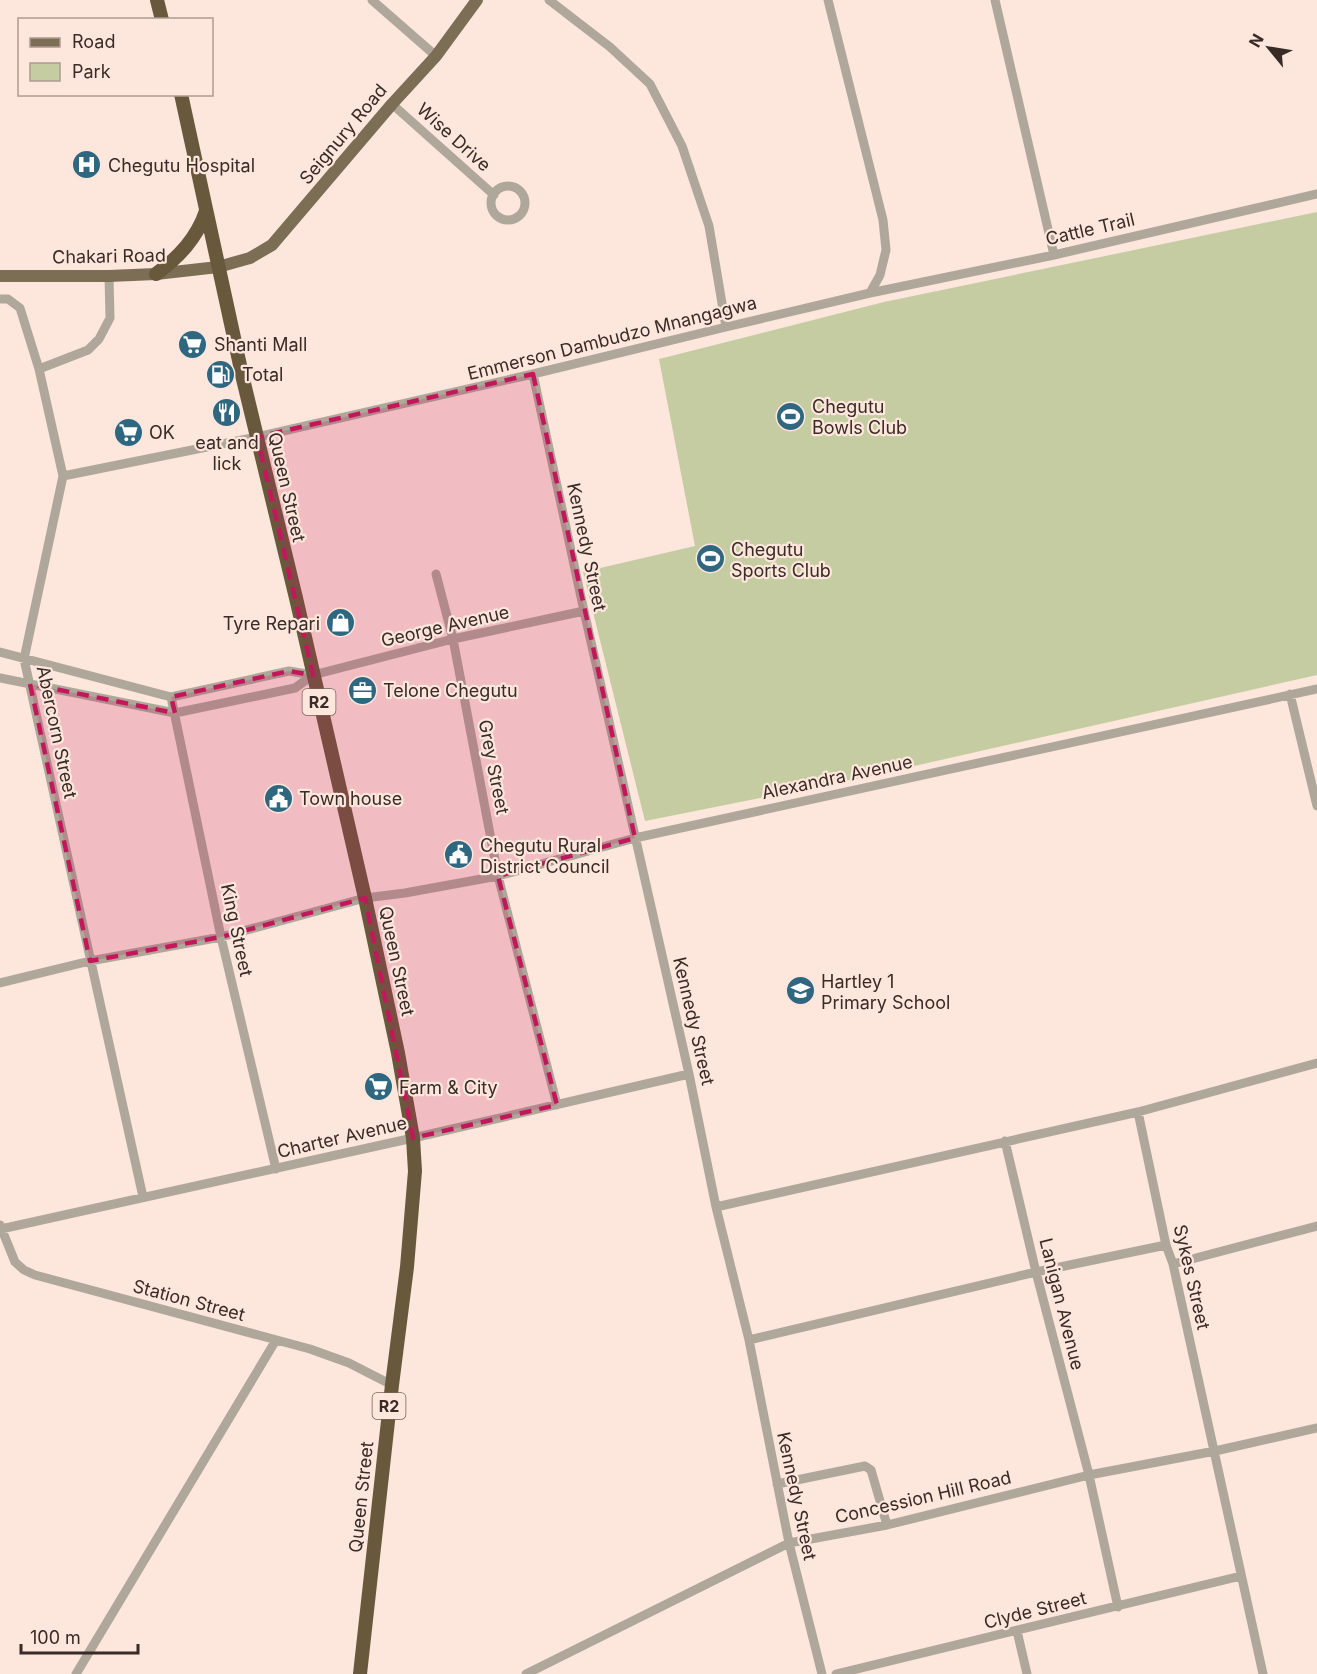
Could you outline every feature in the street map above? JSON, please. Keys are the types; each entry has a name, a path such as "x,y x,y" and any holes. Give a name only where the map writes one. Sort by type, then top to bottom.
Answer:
{"highway":[{"path":"157,0 162,18"},
{"name":"R2","path":"181,96 218,267"},
{"path":"156,274 186,248 202,223 206,211"},
{"name":"Queen Street","path":"218,267 365,898 398,1053 413,1138 415,1171 407,1267 360,1674"}],"main road":[{"name":"Seignury Road","path":"218,267 250,258 272,245 436,56 477,0"},
{"name":"Chakari Road","path":"0,276 109,276 156,274 218,267"}],"street":[{"path":"372,0 436,56"},
{"path":"549,0 610,47 650,84 682,146 709,226 726,327"},
{"path":"828,0 884,220 886,250 880,275 870,293"},
{"path":"996,0 1054,255"},
{"name":"Wise Drive","path":"392,104 494,195"},
{"name":"Cattle Trail","path":"870,293 1054,255 1317,194"},
{"path":"39,369 88,350 99,339 110,318 109,276"},
{"name":"Emmerson Dambudzo Mnangagwa","path":"63,476 256,437 533,374 870,293"},
{"name":"Abercorn Street","path":"0,299 8,299 20,308 39,369 63,476 24,659 143,1197"},
{"name":"Kennedy Street","path":"533,374 689,1074 716,1207 749,1340 789,1543 822,1674"},
{"name":"Grey Street","path":"436,574 453,639 498,876 557,1105"},
{"name":"George Avenue","path":"0,678 175,713 295,688 313,675 453,639 584,611"},
{"name":"George Avenue","path":"0,652 171,697 289,671 313,675"},
{"name":"Alexandra Avenue","path":"0,983 90,961 221,937 365,898 498,876 635,838 1317,689"},
{"path":"1290,694 1317,806"},
{"name":"King Street","path":"171,697 221,937 276,1169"},
{"path":"716,1207 1138,1112 1317,1062"},
{"name":"Charter Avenue","path":"0,1227 276,1169 689,1074"},
{"name":"Sykes Street","path":"1138,1112 1263,1674"},
{"name":"Lanigan Avenue","path":"1005,1141 1036,1272 1089,1475 1118,1607"},
{"path":"1173,1264 1317,1226"},
{"name":"Station Street","path":"0,1227 15,1262 24,1270 35,1275 310,1349 349,1363 392,1385"},
{"path":"749,1340 1036,1272 1166,1245"},
{"path":"76,1674 276,1340"},
{"name":"Concession Hill Road","path":"526,1674 789,1543 887,1525 1089,1475 1317,1428"},
{"path":"777,1484 865,1466 871,1470 887,1525"},
{"name":"Clyde Street","path":"836,1674 1241,1576"},
{"path":"1017,1631 1027,1674"}],"highlighted area":[{"path":"533,374 635,838 498,876 557,1105 413,1138 365,898 221,937 90,961 30,684 175,713 171,697 289,671 313,675 257,437"}],"green space":[{"path":"1317,212 1317,675 870,776 645,821 583,572 695,546 659,359 884,302"}],"place":[{"name":"Chegutu Hospital","path":"87,165"},
{"name":"Shanti Mall","path":"193,344"},
{"name":"Total","path":"221,374"},
{"name":"eat and lick","path":"227,413"},
{"name":"Chegutu Bowls Club","path":"791,416"},
{"name":"OK","path":"128,432"},
{"name":"Chegutu Sports Club","path":"710,559"},
{"name":"Tyre Repari","path":"341,623"},
{"name":"Telone Chegutu","path":"362,690"},
{"name":"Town house","path":"278,798"},
{"name":"Chegutu Rural District Council","path":"459,855"},
{"name":"Hartley 1 Primary School","path":"800,991"},
{"name":"Farm & City","path":"378,1087"}]}
